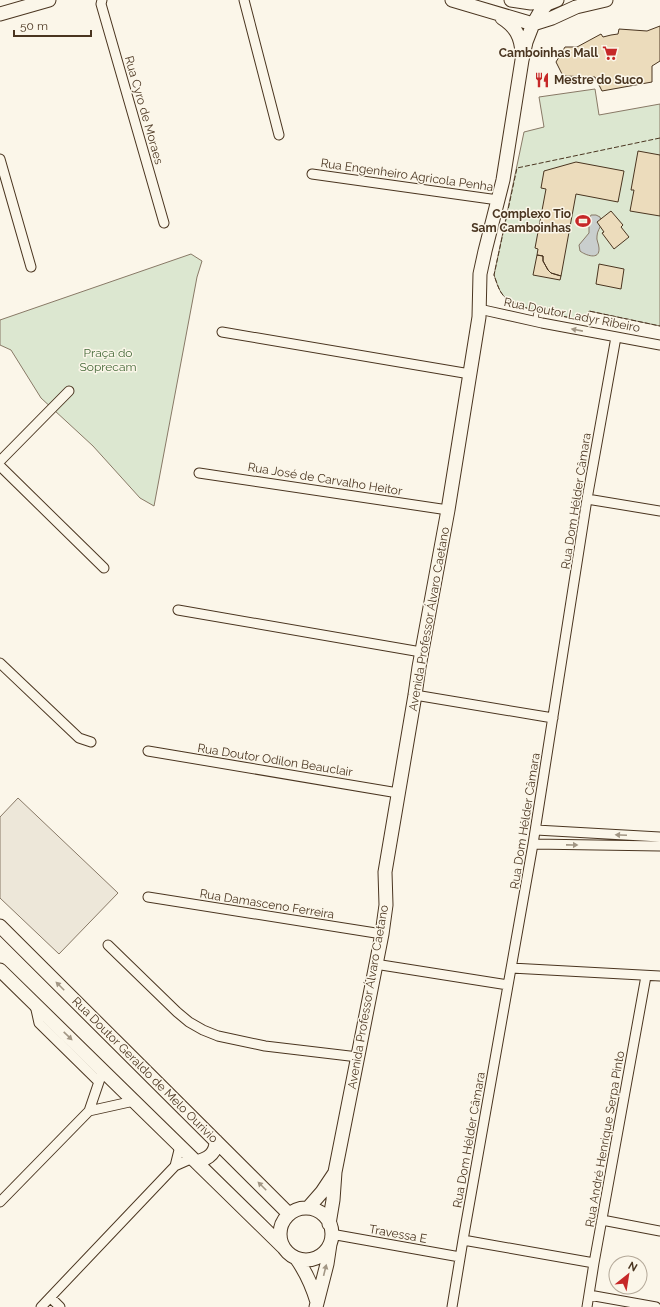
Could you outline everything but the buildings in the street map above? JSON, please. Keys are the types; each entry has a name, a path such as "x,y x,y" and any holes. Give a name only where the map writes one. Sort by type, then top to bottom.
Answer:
{"street":[{"path":"0,14 49,0"},
{"path":"244,0 279,135"},
{"path":"452,0 533,24 552,18 576,7 606,0"},
{"path":"511,0 531,3 551,0"},
{"name":"Avenida Professor Álvaro Caetano","path":"317,1304 327,1264 331,1232 335,1172 382,934 386,905 385,872 421,652 448,510 470,374 480,309 480,274 503,180 521,62 526,42 533,24 543,8 547,4 557,0"},
{"name":"Rua Cyro de Moraes","path":"99,1 164,223"},
{"path":"496,13 510,23 518,32 521,42 521,62"},
{"path":"521,62 536,35 552,18"},
{"path":"0,159 31,267"},
{"name":"Rua Engenheiro Agricola Penha","path":"312,174 498,200"},
{"name":"Rua Doutor Ladyr Ribeiro","path":"480,309 660,345"},
{"path":"222,332 470,374"},
{"name":"Rua Dom Hélder Câmara","path":"452,1307 534,844 587,499 616,337"},
{"path":"0,461 69,391"},
{"path":"0,466 104,568"},
{"name":"Rua José de Carvalho Heitor","path":"199,473 448,510"},
{"path":"587,499 660,511"},
{"path":"178,610 421,652"},
{"path":"0,663 79,738 91,742"},
{"path":"415,696 553,718"},
{"name":"Rua Doutor Odilon Beauclair","path":"148,751 398,793"},
{"path":"536,830 660,837"},
{"path":"534,844 660,846"},
{"name":"Rua Damasceno Ferreira","path":"148,897 382,934"},
{"name":"Rua Doutor Geraldo de Melo Ourivio","path":"0,926 289,1214"},
{"path":"108,945 177,1012 189,1022 203,1030 218,1036 243,1042 358,1057"},
{"path":"375,964 508,985"},
{"path":"511,968 660,976"},
{"path":"1,972 34,1004 100,1076 134,1101 289,1253 296,1258 304,1260 318,1256 324,1251 329,1245 331,1232 324,1216 317,1211 308,1208 298,1209 289,1214 284,1219 280,1233 280,1240 283,1247"},
{"name":"Rua André Henrique Serpa Pinto","path":"587,1307 646,976"},
{"path":"0,1202 89,1111 100,1076"},
{"path":"89,1111 134,1101"},
{"path":"175,1166 195,1160 204,1160 211,1155 216,1146 216,1141"},
{"path":"41,1307 175,1166 180,1146"},
{"name":"Avenida Professor Álvaro Caetano","path":"308,1208 322,1192 335,1172"},
{"path":"602,1220 660,1230"},
{"name":"Travessa E","path":"331,1232 460,1257"},
{"path":"463,1240 594,1263"},
{"name":"Avenida Professor Álvaro Caetano","path":"296,1258 310,1280 317,1304"},
{"path":"589,1296 656,1307"},
{"path":"51,1298 60,1307"}],"lane":[{"path":"535,321 537,310"}],"green space":[{"name":"Complexo Tio Sam Camboinhas","path":"595,89 599,115 660,104 660,326 589,311 587,321 522,307 504,297 494,275 524,132 544,127 539,97"},
{"name":"Praça do Soprecam","path":"191,254 202,261 197,277 154,506 140,498 93,446 41,398 11,350 0,345 0,320"}],"shaded area":[{"path":"591,215 600,217 602,224 597,234 599,252 595,256 585,254 580,251 579,245 589,233 589,219"},
{"path":"18,798 118,893 59,954 0,898 0,817"}],"fence":[{"path":"660,138 517,168 494,275 504,297 522,307 587,321 589,311 660,326"}],"place":[{"name":"Camboinhas Mall","path":"610,53"},
{"name":"Mestre do Suco","path":"542,80"},
{"name":"Complexo Tio Sam Camboinhas","path":"583,221"}]}
